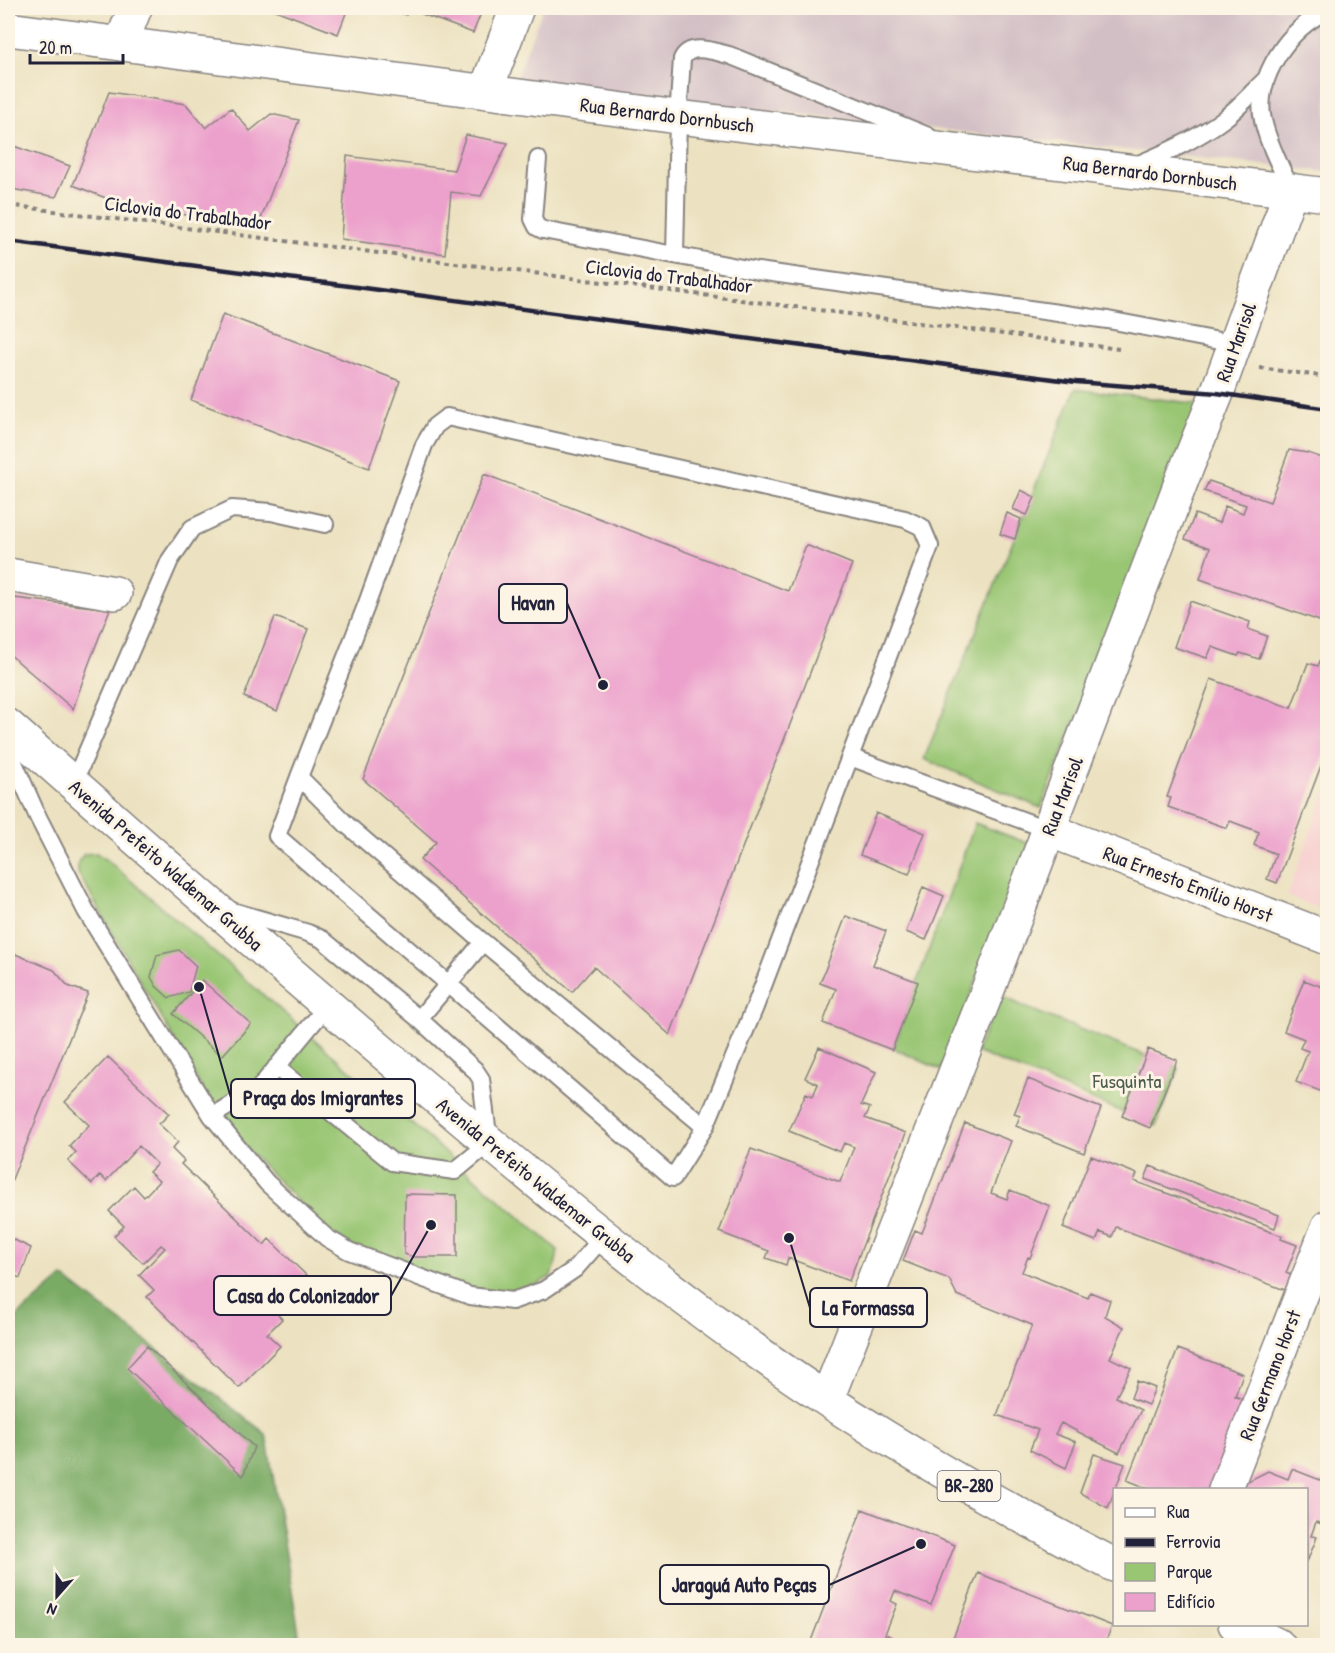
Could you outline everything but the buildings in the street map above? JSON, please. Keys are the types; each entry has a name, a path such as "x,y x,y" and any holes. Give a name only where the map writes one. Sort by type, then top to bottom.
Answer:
{"main road":[{"path":"121,44 135,8"},
{"path":"486,90 517,8"},
{"name":"Rua Bernardo Dornbusch","path":"8,29 678,117 1328,195"},
{"name":"Rua Marisol","path":"827,1399 1232,354 1291,190"},
{"path":"8,575 115,593"},
{"name":"Avenida Prefeito Waldemar Grubba","path":"8,726 327,1006 489,1143 604,1236 749,1346 882,1435 1035,1525 1113,1564"},
{"name":"Rua Ernesto Emílio Horst","path":"1049,830 1328,938"},
{"name":"Rua Germano Horst","path":"1226,1488 1328,1227"},
{"path":"1239,1626 1279,1646"}],"lane":[{"path":"1125,169 1162,155 1226,118 1265,80 1280,53 1299,29 1328,11"},
{"path":"675,255 678,117 682,58 685,53 694,49 729,55 968,152"},
{"path":"1265,80 1262,120 1291,190"},
{"path":"538,159 532,219 537,227 543,230 758,271 1108,320 1232,354"},
{"path":"447,417 904,519 922,526 930,546 850,757 705,1128 673,1178 277,836 366,606 424,445 435,426 447,417"},
{"path":"73,784 170,560 192,528 232,509 271,512 325,524"},
{"path":"8,749 38,817 86,911 212,1116 267,1183 327,1238 349,1251 470,1296 512,1301 544,1290 575,1269 604,1236"},
{"path":"850,757 1049,830"},
{"path":"299,777 347,825 705,1128"},
{"path":"211,904 322,939 419,1019 475,1070 481,1079 489,1143 455,1171 392,1162 276,1067"},
{"path":"419,1019 483,942"},
{"path":"212,1116 260,1087 327,1006"}],"path":[{"name":"Ciclovia do Trabalhador","path":"8,205 1121,350"},
{"path":"1232,354 1328,377"}],"shaded area":[{"path":"543,8 1327,8 1327,172 514,83"},
{"path":"1327,787 1327,912 1287,896"}],"green space":[{"path":"1075,389 1200,404 1041,808 924,759"},
{"path":"975,823 1030,844 941,1070 893,1048"},
{"path":"96,853 106,859 558,1250 555,1268 550,1277 525,1292 503,1295 473,1292 353,1247 325,1229 247,1149 202,1088 78,873 78,862 84,854"},
{"name":"Fusquinta","path":"1000,995 1179,1069 1156,1126 976,1052"},
{"path":"63,1277 266,1434 301,1645 8,1645 8,1324"}],"railway":[{"path":"8,241 1076,382 1217,393 1328,409"}],"place":[{"name":"Havan","path":"603,685"},
{"name":"Praça dos Imigrantes","path":"199,987"},
{"name":"Casa do Colonizador","path":"431,1225"},
{"name":"La Formassa","path":"789,1238"},
{"name":"Jaraguá Auto Peças","path":"921,1544"}]}
